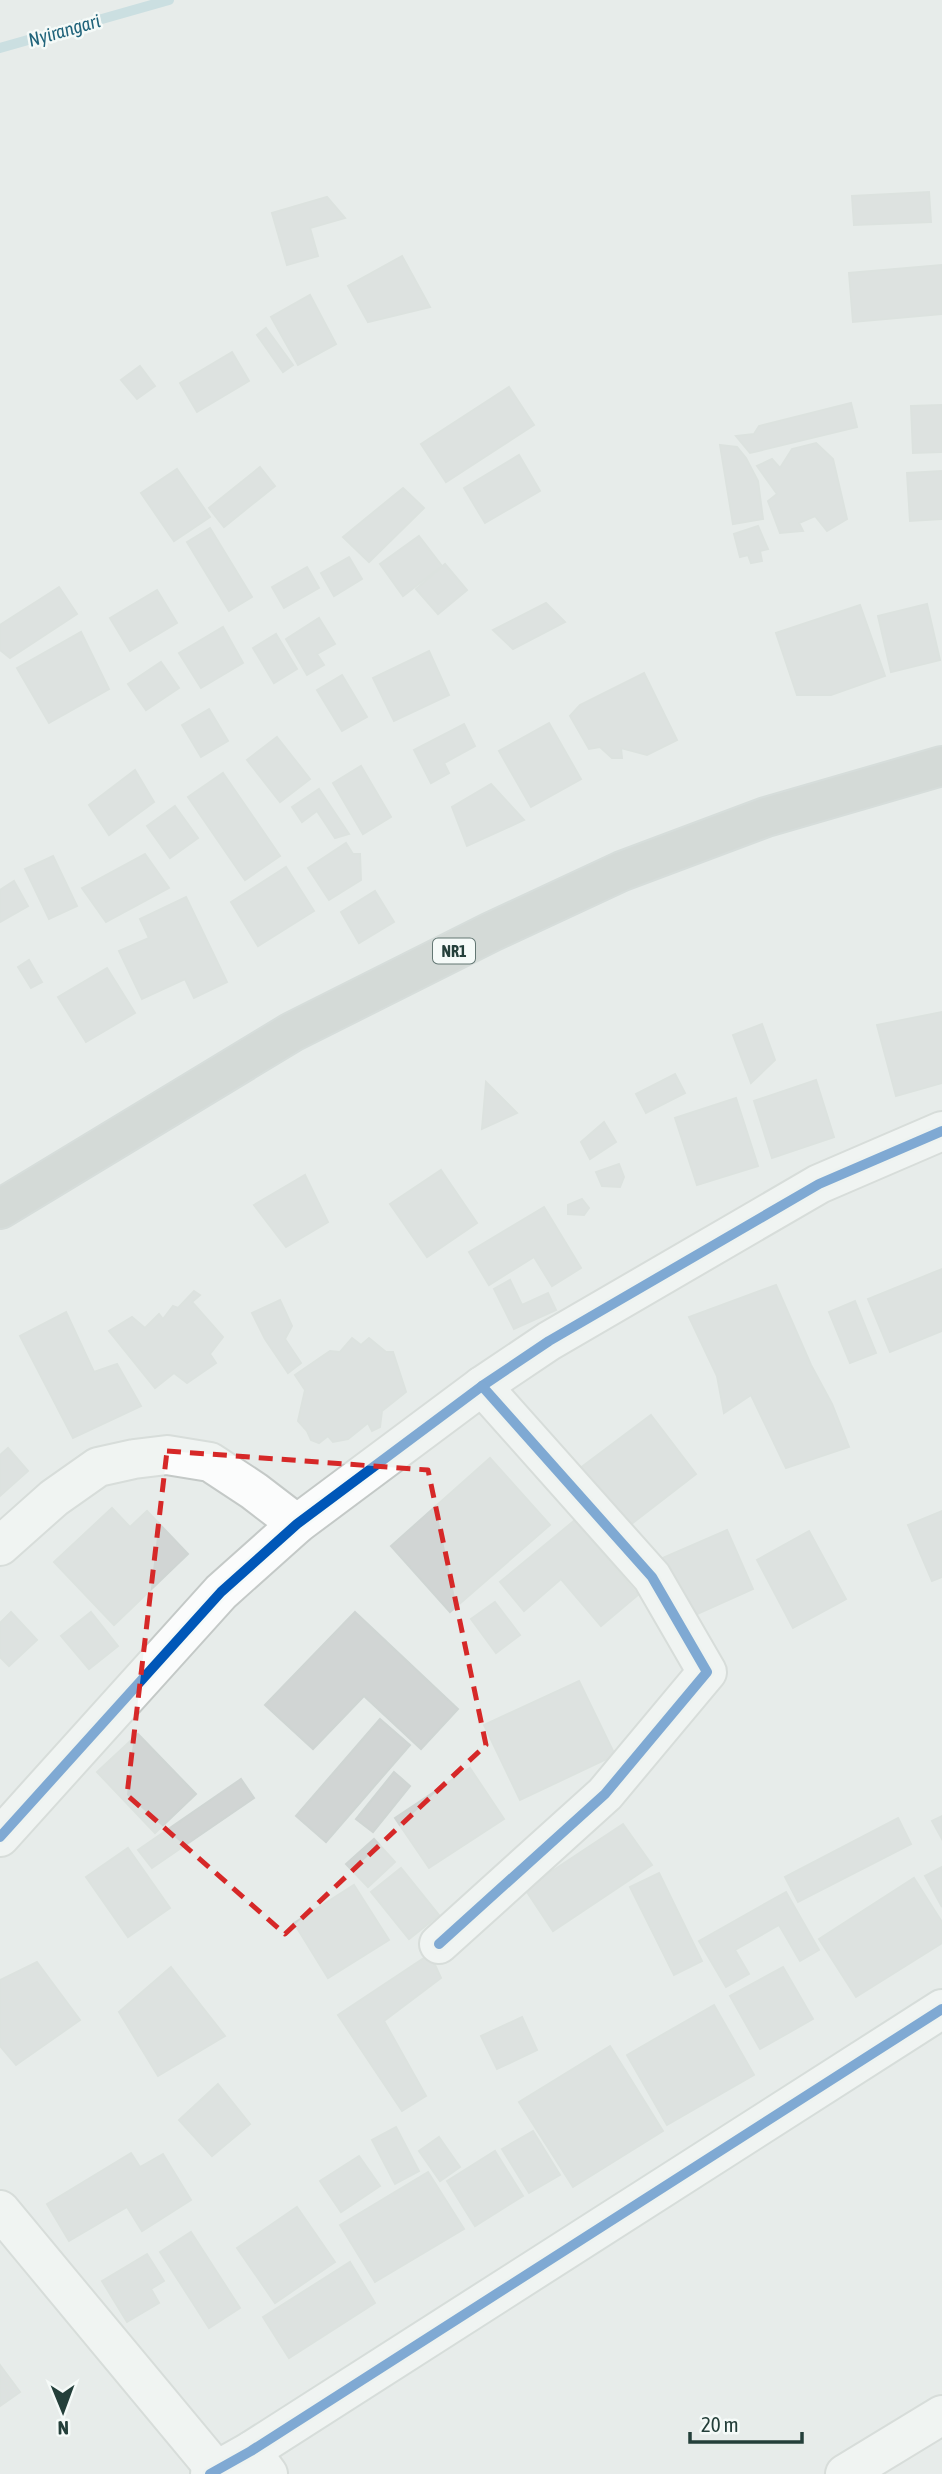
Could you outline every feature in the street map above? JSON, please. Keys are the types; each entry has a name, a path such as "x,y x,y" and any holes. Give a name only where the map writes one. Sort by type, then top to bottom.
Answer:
{"highway":[{"name":"NR1","path":"0,1209 292,1032 491,932 622,872 766,817 942,766"}],"street":[{"path":"0,1837 221,1592 297,1524 482,1387 549,1341 819,1184 942,1131"},
{"path":"439,1944 605,1794 706,1672 652,1577 482,1387"},
{"path":"0,1546 54,1498 98,1467 134,1458 167,1455 210,1462 297,1524"},
{"path":"0,2210 213,2472 259,2463 942,2009"},
{"path":"845,2474 942,2415"}],"highlighted area":[{"path":"167,1451 428,1470 486,1745 285,1934 127,1795"}],"building":[{"path":"929,192 931,222 854,225 852,196"},
{"path":"327,197 345,218 310,228 318,256 287,265 272,213"},
{"path":"402,256 430,307 368,322 348,286"},
{"path":"942,265 942,314 853,322 849,273"},
{"path":"310,295 336,344 298,365 271,317"},
{"path":"266,328 293,365 283,372 257,335"},
{"path":"232,352 249,381 197,412 180,383"},
{"path":"140,366 155,386 137,399 121,380"},
{"path":"509,387 534,425 446,482 421,444"},
{"path":"851,403 857,427 750,453 736,436 754,434 759,426"},
{"path":"942,405 942,452 913,453 911,406"},
{"path":"816,443 833,459 847,519 827,531 815,516 799,523 803,531 780,533 768,501 777,494 757,466 772,459 780,468 792,449"},
{"path":"720,445 737,447 746,458 758,481 763,519 733,524"},
{"path":"519,455 540,491 485,523 464,488"},
{"path":"260,467 275,486 224,527 209,508"},
{"path":"177,469 210,517 174,541 141,493"},
{"path":"942,471 942,519 910,521 907,473"},
{"path":"403,488 424,508 369,562 343,537"},
{"path":"758,526 768,549 760,551 762,561 751,563 748,555 740,557 734,534"},
{"path":"210,528 252,597 229,611 187,542"},
{"path":"419,536 442,566 403,596 380,564"},
{"path":"349,557 362,579 334,596 321,573"},
{"path":"445,564 467,590 438,614 416,589"},
{"path":"307,567 319,588 284,608 272,587"},
{"path":"59,587 77,614 10,658 0,650 0,625"},
{"path":"157,590 177,623 130,651 110,618"},
{"path":"546,603 565,622 513,649 493,630"},
{"path":"927,604 940,660 891,672 878,616"},
{"path":"860,605 885,676 831,695 797,695 776,633"},
{"path":"319,618 335,644 317,654 324,665 307,675 286,639"},
{"path":"223,627 243,663 201,688 179,653"},
{"path":"81,632 109,689 49,723 17,668"},
{"path":"276,634 297,669 274,683 253,648"},
{"path":"429,651 449,695 394,721 373,678"},
{"path":"161,662 179,688 146,710 128,684"},
{"path":"644,673 677,740 647,755 621,748 622,758 612,758 600,747 589,749 570,716 580,705"},
{"path":"342,675 367,717 342,731 317,690"},
{"path":"209,709 228,741 201,757 182,725"},
{"path":"549,723 581,779 531,807 499,751"},
{"path":"464,724 475,746 444,763 449,773 431,783 414,750"},
{"path":"277,737 310,779 280,802 247,760"},
{"path":"361,766 391,817 363,834 333,783"},
{"path":"135,770 154,802 109,835 89,805"},
{"path":"223,773 280,856 245,880 188,797"},
{"path":"491,784 524,820 467,846 452,807"},
{"path":"319,789 349,834 335,838 317,811 302,822 292,807"},
{"path":"175,806 198,838 170,858 147,826"},
{"path":"346,843 353,854 360,854 361,880 329,900 308,868"},
{"path":"145,854 169,888 106,922 82,888"},
{"path":"53,856 77,906 49,919 25,869"},
{"path":"286,867 314,911 258,946 231,902"},
{"path":"14,881 28,906 0,922 0,890"},
{"path":"375,891 394,922 359,943 341,912"},
{"path":"186,897 227,982 194,998 185,979 142,999 119,951 149,938 140,919"},
{"path":"29,960 42,982 31,988 18,967"},
{"path":"107,968 135,1013 86,1042 58,997"},
{"path":"942,1012 942,1083 896,1096 877,1025"},
{"path":"762,1024 775,1060 751,1083 733,1035"},
{"path":"675,1074 685,1093 646,1113 636,1094"},
{"path":"816,1080 834,1137 772,1158 754,1101"},
{"path":"486,1082 517,1113 482,1129"},
{"path":"736,1098 758,1166 697,1185 675,1118"},
{"path":"604,1122 616,1142 590,1159 581,1142"},
{"path":"619,1164 624,1177 620,1187 602,1186 596,1172"},
{"path":"441,1170 477,1223 427,1257 390,1204"},
{"path":"305,1175 328,1222 286,1247 254,1205"},
{"path":"582,1199 589,1208 584,1215 568,1214 568,1205"},
{"path":"544,1207 581,1268 552,1286 534,1257 489,1285 469,1252"},
{"path":"942,1269 942,1331 890,1352 868,1299"},
{"path":"510,1280 522,1305 548,1293 556,1310 514,1329 494,1289"},
{"path":"776,1285 811,1365 832,1404 849,1447 786,1468 751,1395 724,1413 717,1376 689,1317"},
{"path":"194,1291 200,1295 192,1302 223,1337 210,1354 216,1363 187,1383 174,1373 155,1388 109,1331 132,1317 145,1328 159,1314 163,1319 173,1306 178,1308"},
{"path":"280,1300 292,1326 285,1339 301,1363 288,1373 265,1339 252,1313"},
{"path":"855,1301 876,1353 850,1363 829,1312"},
{"path":"66,1312 94,1372 117,1364 141,1406 73,1438 20,1336"},
{"path":"352,1338 361,1345 369,1338 386,1352 393,1352 406,1392 382,1411 380,1427 372,1431 368,1423 348,1439 333,1442 328,1436 319,1443 311,1440 298,1421 305,1390 295,1375 330,1351 340,1352"},
{"path":"651,1415 696,1474 621,1532 575,1472"},
{"path":"8,1448 28,1471 0,1496 0,1455"},
{"path":"490,1458 550,1525 450,1612 391,1546"},
{"path":"112,1508 130,1527 147,1511 188,1554 114,1625 54,1562"},
{"path":"942,1511 942,1577 932,1581 908,1525"},
{"path":"575,1520 638,1595 601,1626 561,1579 524,1611 500,1582"},
{"path":"727,1530 753,1589 684,1620 658,1560"},
{"path":"809,1531 846,1599 793,1628 757,1560"},
{"path":"495,1602 520,1635 496,1653 471,1619"},
{"path":"11,1612 37,1640 9,1666 0,1657 0,1623"},
{"path":"91,1612 118,1646 89,1669 61,1636"},
{"path":"355,1612 458,1709 421,1749 364,1696 313,1749 265,1705"},
{"path":"579,1681 615,1755 520,1800 484,1725"},
{"path":"380,1719 410,1745 326,1842 296,1816"},
{"path":"138,1734 196,1794 155,1833 97,1772"},
{"path":"470,1768 504,1819 429,1868 395,1818"},
{"path":"394,1772 410,1786 373,1832 356,1819"},
{"path":"241,1779 254,1798 152,1868 138,1850"},
{"path":"942,1816 942,1839 932,1821"},
{"path":"898,1818 911,1844 798,1902 785,1877"},
{"path":"623,1824 652,1865 553,1931 525,1889"},
{"path":"374,1839 395,1862 368,1887 346,1864"},
{"path":"128,1848 170,1908 128,1937 86,1877"},
{"path":"942,1867 942,1907 925,1876"},
{"path":"401,1868 439,1915 409,1939 371,1892"},
{"path":"659,1873 702,1961 674,1975 630,1887"},
{"path":"914,1878 942,1922 942,1943 856,1997 819,1939"},
{"path":"354,1885 389,1940 328,1978 294,1923"},
{"path":"786,1892 819,1950 800,1961 779,1925 735,1950 749,1974 726,1987 699,1941"},
{"path":"430,1954 441,1978 384,2021 426,2096 402,2111 338,2015"},
{"path":"37,1962 80,2020 16,2065 0,2046 0,1980"},
{"path":"171,1967 225,2036 158,2076 119,2012"},
{"path":"783,1967 813,2019 760,2049 730,1996"},
{"path":"714,2005 754,2075 667,2125 627,2055"},
{"path":"522,2017 537,2050 497,2069 481,2036"},
{"path":"610,2046 663,2131 573,2187 519,2102"},
{"path":"218,2084 250,2124 212,2156 179,2120"},
{"path":"396,2127 419,2171 395,2184 372,2140"},
{"path":"533,2131 560,2175 529,2193 502,2149"},
{"path":"439,2137 460,2167 440,2181 419,2151"},
{"path":"495,2151 523,2196 475,2226 447,2181"},
{"path":"131,2153 140,2167 163,2154 191,2200 142,2231 127,2207 69,2241 47,2204"},
{"path":"359,2156 380,2186 341,2212 320,2181"},
{"path":"428,2172 464,2229 375,2282 340,2225"},
{"path":"297,2207 335,2262 275,2303 237,2248"},
{"path":"191,2232 240,2308 209,2328 160,2252"},
{"path":"147,2254 164,2281 151,2289 159,2303 127,2322 102,2281"},
{"path":"350,2262 375,2303 289,2358 263,2317"},
{"path":"0,2365 20,2392 0,2406"}],"waterway":[{"name":"Nyirangari","path":"0,48 169,0"}],"cycle path":[{"path":"0,1837 221,1592 297,1524 482,1386 549,1341 819,1184 942,1131"},
{"path":"439,1944 605,1794 707,1672 652,1577 482,1386"},
{"path":"210,2474 251,2451 942,2009"}]}
